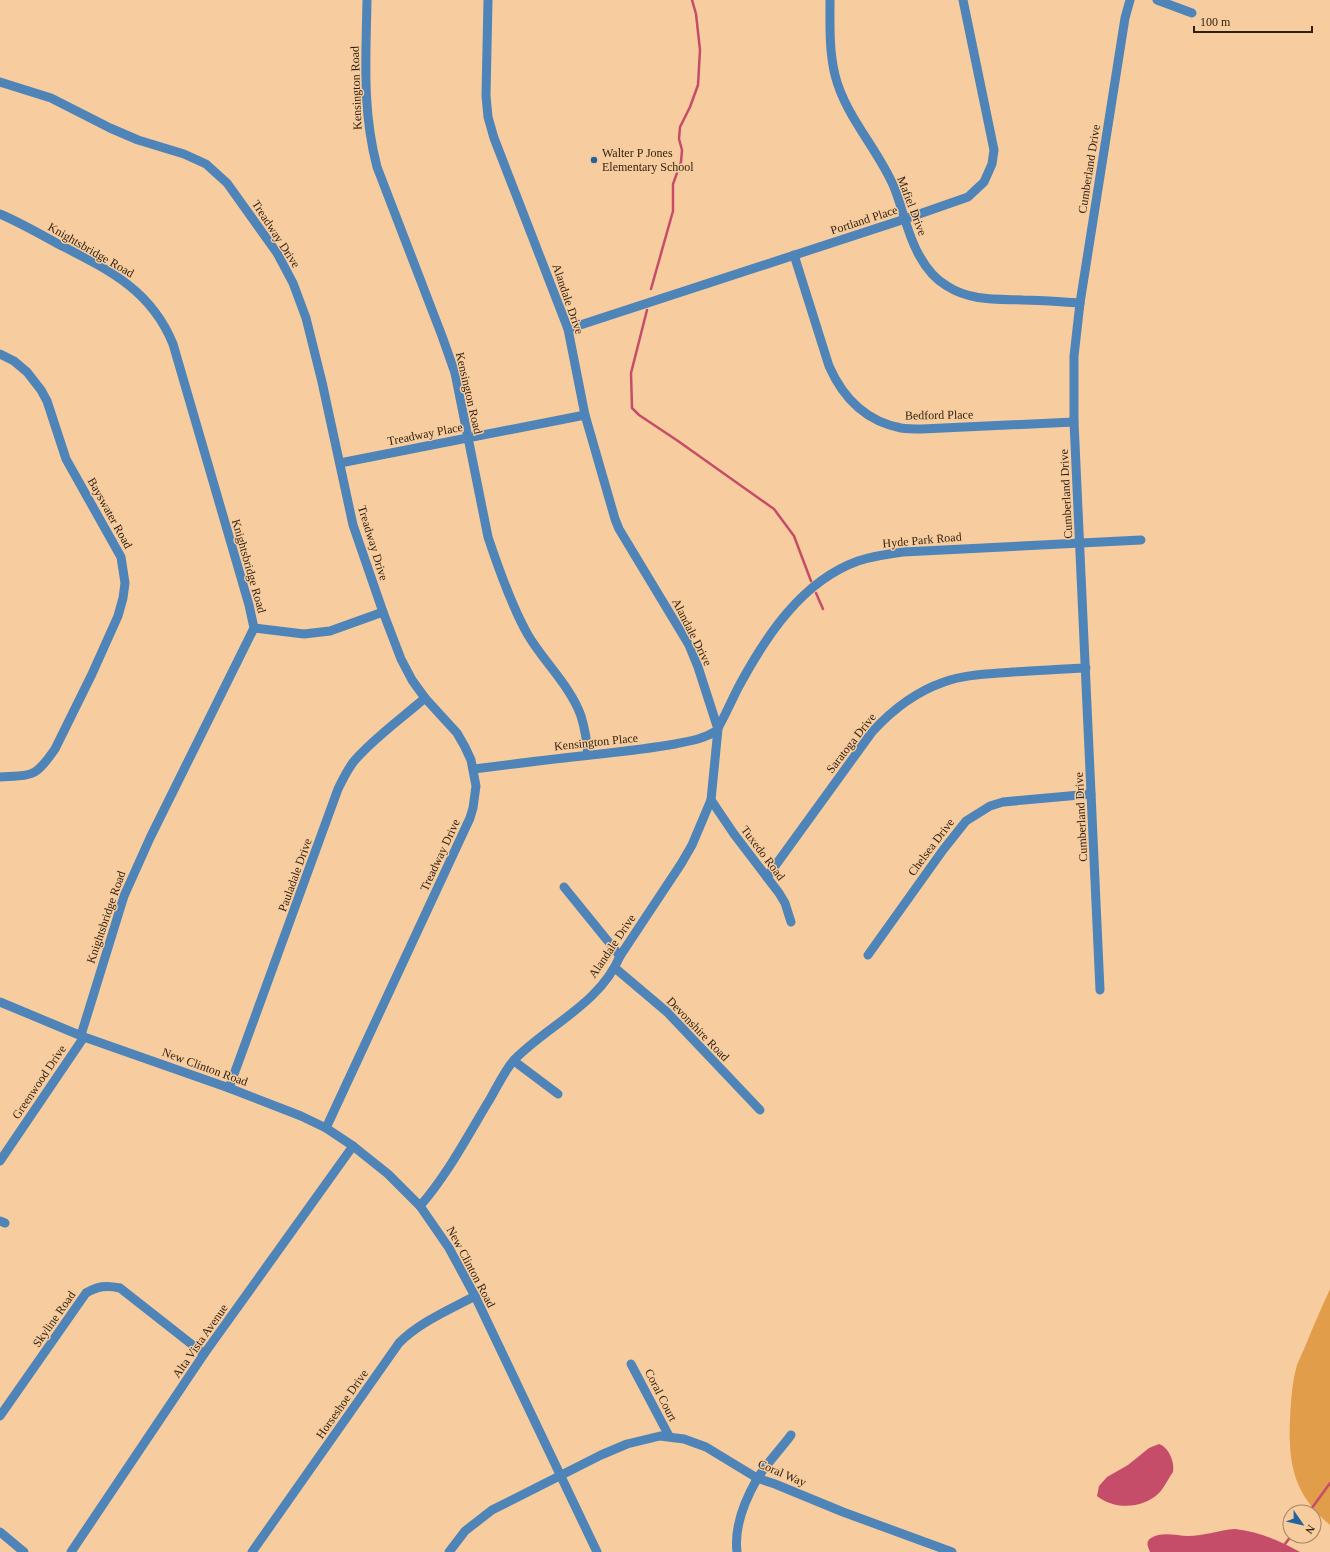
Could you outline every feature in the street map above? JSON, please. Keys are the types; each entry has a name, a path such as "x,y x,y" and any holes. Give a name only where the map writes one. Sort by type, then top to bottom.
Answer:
{"street":[{"name":"Kensington Road","path":"368,0 365,84 371,144 377,167 455,373 488,537 496,563 527,634 540,655 572,698 578,710 586,737 588,755"},
{"name":"Alandale Drive","path":"420,1206 439,1184 514,1061 587,1001 615,968 620,956 681,864 692,845 711,800 718,729 702,679 688,646 678,626 619,529 585,415 568,329 494,138 488,118 486,96 488,0"},
{"name":"Mafiel Drive","path":"830,0 830,35 835,74 841,93 894,187 919,255 930,272 937,280 948,287 969,296 987,299 1080,303"},
{"name":"Portland Place","path":"568,329 968,197 984,182 992,164 994,150 963,0"},
{"name":"Cumberland Drive","path":"1100,990 1074,422 1074,356 1080,303 1125,18 1130,0"},
{"path":"1157,0 1192,13"},
{"name":"Treadway Drive","path":"0,82 51,98 110,128 138,140 196,158 206,164 227,183 278,253 293,283 306,318 322,382 353,525 383,612 401,659 412,680 425,698 457,734 466,747 474,768 475,794 470,818 326,1128"},
{"name":"Knightsbridge Road","path":"0,214 108,270 144,298 168,330 247,598 254,628 150,838 124,896 82,1036"},
{"name":"Bedford Place","path":"794,255 829,366 836,382 846,396 862,411 881,422 901,428 922,429 1074,422"},
{"name":"Bayswater Road","path":"0,354 14,361 26,372 41,390 47,401 66,459 121,557 125,583 123,598 113,630 54,748 43,765 35,772 25,776 0,777"},
{"name":"Treadway Place","path":"340,463 585,415"},
{"name":"Hyde Park Road","path":"718,729 742,680 777,626 806,592 839,570 870,558 902,552 1141,540"},
{"path":"254,628 304,634 330,631 383,612"},
{"name":"Saratoga Drive","path":"767,877 872,732 898,706 932,687 961,677 983,674 1086,668"},
{"name":"Pauladale Drive","path":"229,1088 344,776 354,760 370,744 425,698"},
{"name":"Kensington Place","path":"474,768 647,749 704,737 718,729"},
{"name":"Chelsea Drive","path":"868,955 943,850 966,821 990,806 1003,802 1092,794"},
{"name":"Tuxedo Road","path":"711,800 785,903 791,922"},
{"path":"564,887 620,956"},
{"name":"Devonshire Road","path":"615,968 667,1012 760,1110"},
{"name":"New Clinton Road","path":"0,1002 82,1036 276,1106 326,1128 353,1146 388,1174 420,1206 449,1248 475,1296 597,1552"},
{"name":"Greenwood Drive","path":"0,1160 82,1036"},
{"path":"514,1061 558,1094"},
{"name":"Alta Vista Avenue","path":"71,1552 204,1354 353,1146"},
{"name":"Skyline Road","path":"0,1416 86,1293 97,1287 110,1286 120,1288 204,1354"},
{"name":"Horseshoe Drive","path":"252,1552 399,1343 409,1332 475,1296"},
{"name":"Coral Court","path":"631,1364 668,1436"},
{"path":"736,1552 736,1539 742,1514 757,1478 791,1435"},
{"name":"Coral Way","path":"560,1476 601,1455 627,1444 660,1436 684,1439 706,1447 740,1466 757,1478 843,1512 952,1552"},
{"path":"450,1552 465,1531 492,1510 560,1476"},
{"path":"0,1532 24,1552"}],"shaded area":[{"path":"1330,1289 1330,1525 1322,1518 1322,1504 1310,1504 1301,1490 1292,1464 1290,1450 1290,1419 1294,1378 1297,1365"},
{"path":"1159,1444 1166,1448 1172,1460 1173,1472 1159,1493 1145,1502 1128,1506 1112,1504 1097,1496 1099,1486 1107,1477 1128,1465 1149,1448"},
{"path":"1235,1529 1252,1532 1269,1537 1300,1552 1150,1552 1148,1545 1148,1541 1151,1538 1160,1535 1170,1534 1194,1536"}],"waterway":[{"path":"651,289 673,211 673,184 681,162 682,150 679,139 680,127 690,107 698,85 700,50 696,14 692,0"},
{"path":"647,310 631,373 632,408 639,415 774,509 794,536 811,581"},
{"path":"816,593 823,609"},
{"path":"1315,1504 1330,1483"},
{"path":"1282,1552 1285,1544"}],"place":[{"name":"Walter P Jones Elementary School","path":"594,160"}]}
